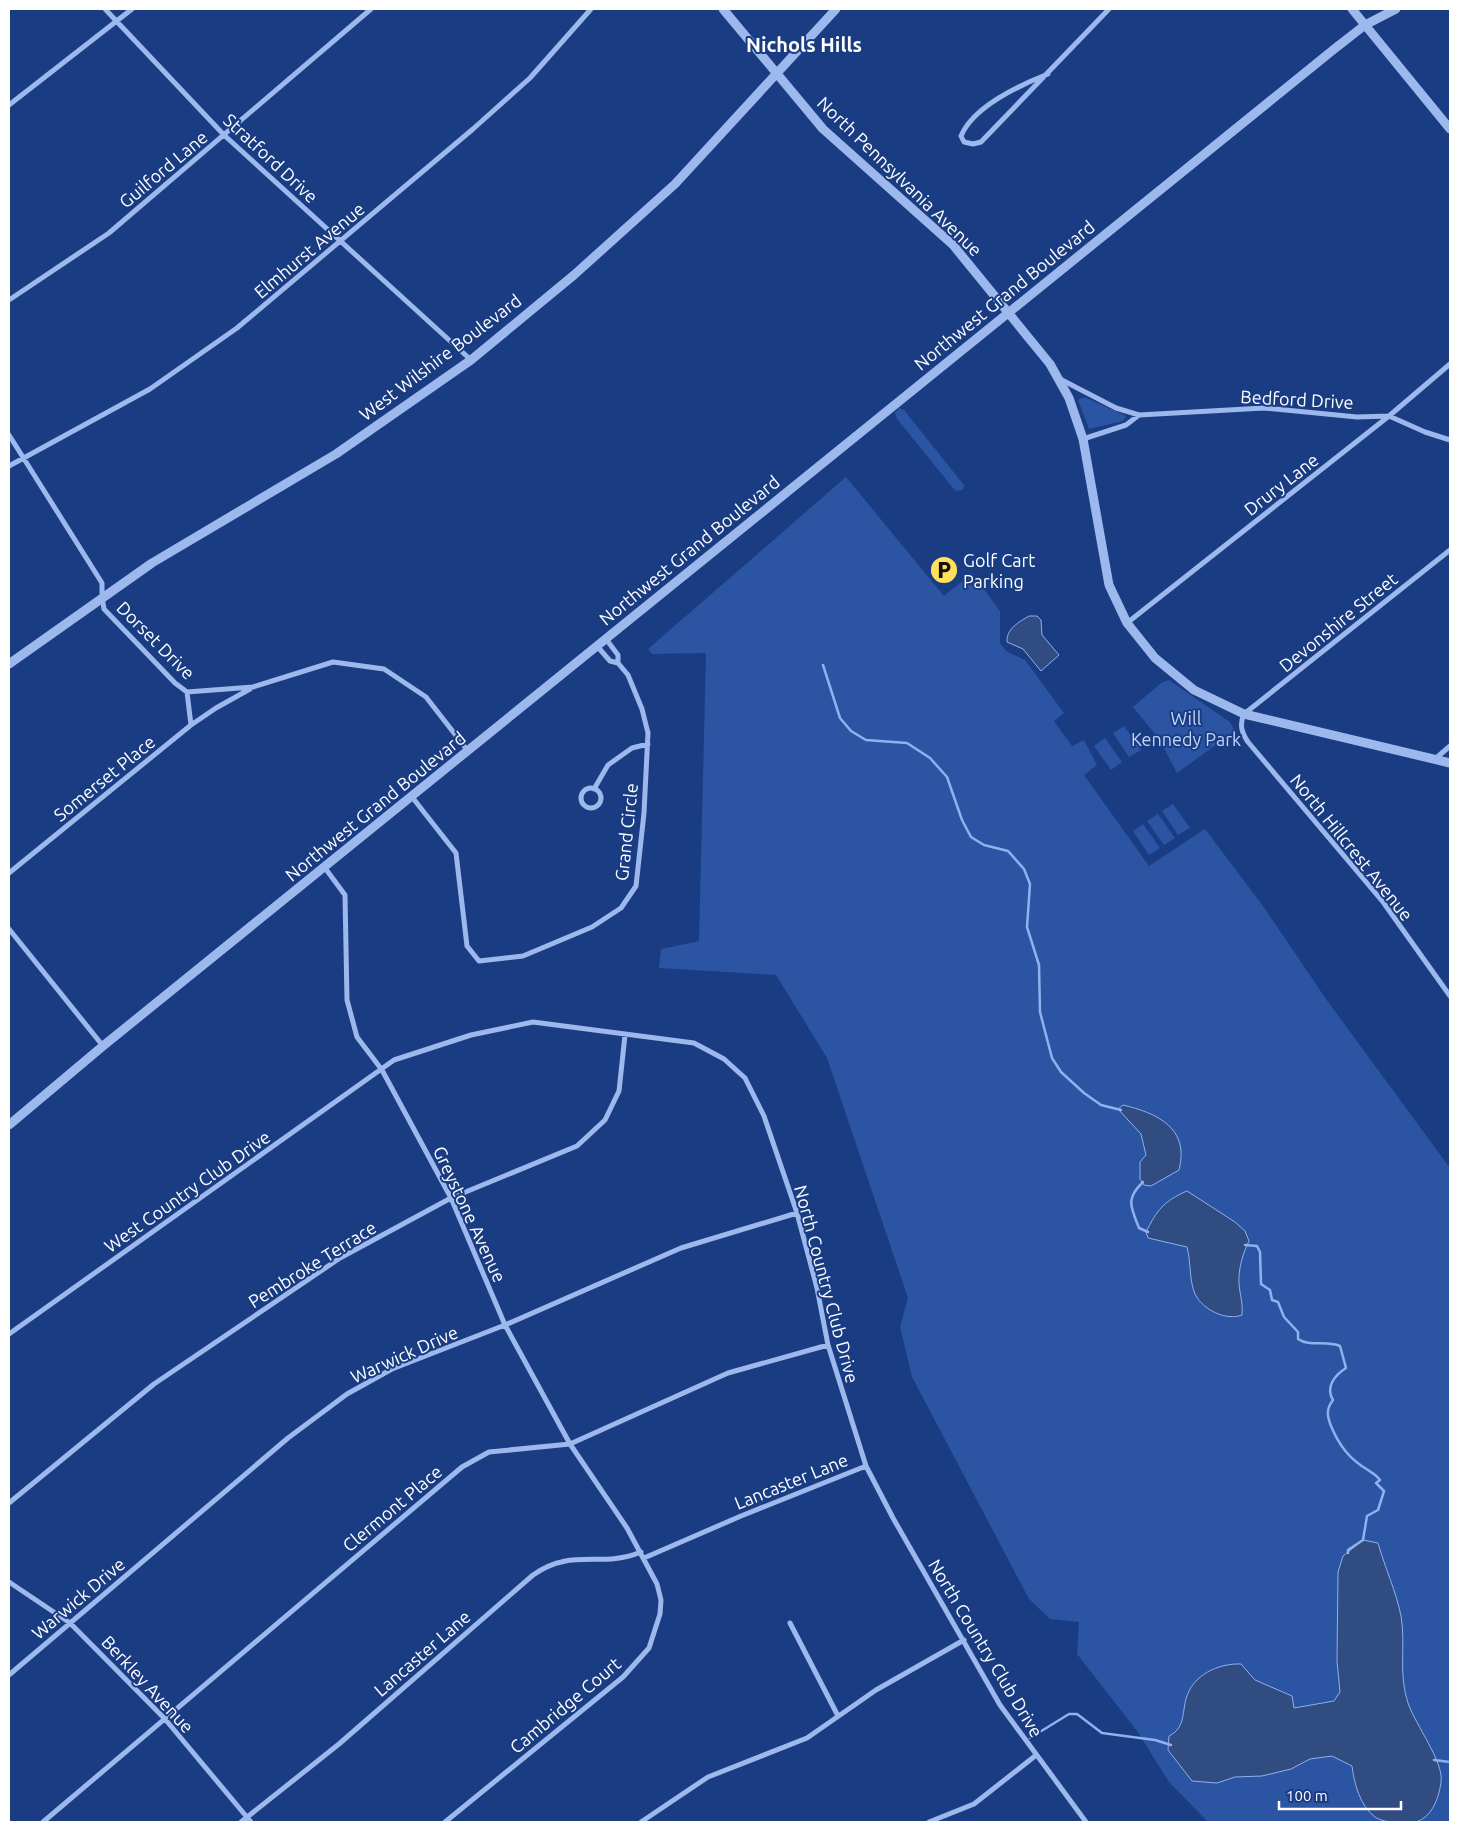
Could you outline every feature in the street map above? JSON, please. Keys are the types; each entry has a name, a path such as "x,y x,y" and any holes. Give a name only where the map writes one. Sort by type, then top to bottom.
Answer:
{"street":[{"name":"Stratford Drive","path":"105,9 224,135 471,360"},
{"path":"9,105 132,9"},
{"name":"Guilford Lane","path":"9,300 109,233 371,9"},
{"name":"Elmhurst Avenue","path":"9,466 150,389 238,328 473,129 530,78 591,9"},
{"name":"North Pennsylvania Avenue","path":"723,9 823,129 953,245 1059,378 1069,398 1083,439 1104,568 1109,585 1127,623 1149,652 1180,680 1210,699 1244,714 1450,763"},
{"name":"West Wilshire Boulevard","path":"9,664 160,558 336,454 471,360 574,275 675,184 836,9"},
{"path":"1048,74 1024,83 995,101 965,126 961,136 964,142 973,144 981,142 1048,74 1109,9"},
{"path":"1352,9 1450,129"},
{"name":"Northwest Grand Boulevard","path":"9,1125 103,1046 325,868 1008,312 1365,25 1396,9"},
{"name":"Drury Lane","path":"1127,623 1390,416 1450,364"},
{"name":"Bedford Drive","path":"1059,378 1116,408 1139,415 1264,408 1357,416 1390,416 1425,432 1450,440"},
{"name":"Bedford Drive","path":"1083,439 1126,425 1139,415"},
{"name":"Dorset Drive","path":"9,435 102,583 104,609 175,683 188,692 253,687 333,662 384,669 426,697 468,751"},
{"name":"Devonshire Street","path":"1244,714 1450,550"},
{"name":"Grand Circle","path":"606,639 618,655 618,663"},
{"name":"Grand Circle","path":"412,797 456,853 467,946 478,961 523,956 592,927 621,908 632,895 636,886 648,733 642,709 628,675 618,663 610,661 597,646"},
{"name":"Somerset Place","path":"9,873 191,726 216,708 253,687"},
{"path":"188,692 191,726"},
{"name":"North Hillcrest Avenue","path":"1244,714 1241,722 1244,736 1248,742 1383,902 1450,996"},
{"path":"594,789 608,765 632,748 648,744"},
{"path":"1435,758 1450,746"},
{"path":"594,789 600,793 600,803 592,809 586,808 582,803 581,797 585,790 594,789"},
{"name":"Greystone Avenue","path":"325,868 345,895 347,1000 357,1037 382,1070 451,1198 505,1325 570,1444 644,1558"},
{"path":"9,929 103,1046"},
{"name":"North Country Club Drive","path":"382,1070 394,1060 454,1041 533,1022 694,1043 724,1058 745,1078 764,1116 797,1213 817,1288 828,1345 866,1466 893,1518 1000,1705 1035,1756 1086,1822"},
{"name":"Pembroke Terrace","path":"9,1503 154,1384 340,1258 451,1198 578,1146 605,1120 619,1091 625,1035"},
{"name":"West Country Club Drive","path":"9,1334 382,1070"},
{"name":"Warwick Drive","path":"9,1675 288,1438 347,1394 392,1370 505,1325 681,1248 797,1213"},
{"name":"Clermont Place","path":"43,1822 462,1467 488,1452 570,1444 728,1373 828,1345"},
{"name":"Lancaster Lane","path":"644,1558 741,1516 866,1466"},
{"name":"Lancaster Lane","path":"241,1822 340,1744 532,1575 545,1566 573,1558 610,1560 626,1558 640,1552"},
{"name":"Cambridge Court","path":"445,1822 623,1677 650,1648 662,1600 657,1584 644,1558"},
{"name":"Berkley Avenue","path":"9,1582 70,1623 165,1719 251,1822"},
{"path":"790,1623 838,1716"},
{"path":"641,1822 708,1777 807,1738 876,1690 964,1640"},
{"path":"929,1822 974,1804 1035,1756"}],"green space":[{"path":"1084,397 1126,417 1123,421 1089,429 1078,400"},
{"path":"899,408 904,410 964,485 963,490 956,491 953,488 897,419 895,413"},
{"path":"846,477 944,596 972,573 1000,611 1000,643 1006,651 1025,660 1064,713 1054,721 1072,746 1084,740 1097,765 1084,775 1149,866 1205,829 1263,906 1326,999 1450,1168 1450,1822 1208,1822 1169,1782 1137,1731 1077,1654 1079,1622 1050,1619 1029,1599 912,1377 900,1327 908,1298 827,1058 776,975 659,968 661,949 699,941 706,653 652,654 648,649"},
{"name":"Will Kennedy Park","path":"1169,680 1230,722 1235,731 1177,773 1159,739 1133,707 1162,682"},
{"path":"1124,726 1141,750 1129,757 1113,733"},
{"path":"1105,738 1122,762 1111,770 1094,746"},
{"path":"1173,804 1190,828 1178,835 1162,811"},
{"path":"1158,814 1175,838 1164,845 1147,821"},
{"path":"1143,824 1160,848 1149,855 1133,831"}],"shaded area":[{"path":"1029,616 1037,616 1041,620 1042,635 1059,655 1041,671 1023,649 1007,642 1007,637 1011,630 1017,623"},
{"path":"1123,1105 1136,1108 1159,1118 1175,1133 1180,1143 1179,1170 1151,1186 1144,1185 1140,1179 1140,1162 1146,1155 1141,1134 1118,1109"},
{"path":"1187,1191 1235,1222 1245,1231 1249,1241 1241,1261 1239,1273 1242,1315 1222,1315 1203,1305 1195,1294 1187,1247 1148,1238 1146,1232 1162,1207"},
{"path":"1363,1540 1378,1543 1399,1607 1403,1637 1403,1681 1405,1692 1408,1703 1434,1754 1441,1774 1441,1782 1434,1806 1422,1820 1413,1823 1381,1820 1365,1807 1356,1787 1352,1766 1332,1756 1310,1759 1291,1769 1262,1776 1235,1777 1217,1783 1192,1781 1168,1750 1169,1736 1180,1725 1189,1691 1200,1677 1208,1672 1224,1666 1241,1664 1255,1680 1292,1696 1294,1708 1334,1701 1340,1692 1337,1661 1338,1572 1343,1556"}],"waterway":[{"path":"823,665 840,718 851,731 866,740 907,743 930,758 947,777 962,820 971,837 984,845 1008,851 1024,869 1030,884 1027,927 1039,965 1040,1012 1052,1058 1061,1072 1084,1093 1101,1105 1121,1110"},
{"path":"1143,1182 1134,1193 1131,1204 1139,1228 1148,1232"},
{"path":"1245,1245 1257,1246 1260,1252 1261,1284 1270,1290 1272,1300 1278,1302 1284,1317 1298,1332 1298,1339 1307,1343 1335,1344 1340,1346 1346,1368 1332,1382 1330,1390 1333,1400 1328,1410 1328,1416 1337,1439 1345,1451 1355,1461 1377,1476 1380,1480 1376,1483 1384,1491 1378,1510 1367,1516 1363,1540 1348,1550 1348,1553"},
{"path":"1030,1738 1069,1714 1077,1714 1102,1733 1155,1740 1171,1745"},
{"path":"1434,1760 1450,1762"}],"place":[{"name":"Golf Cart Parking","path":"944,570"}],"district":[{"name":"Nichols Hills","path":"804,44"}]}
